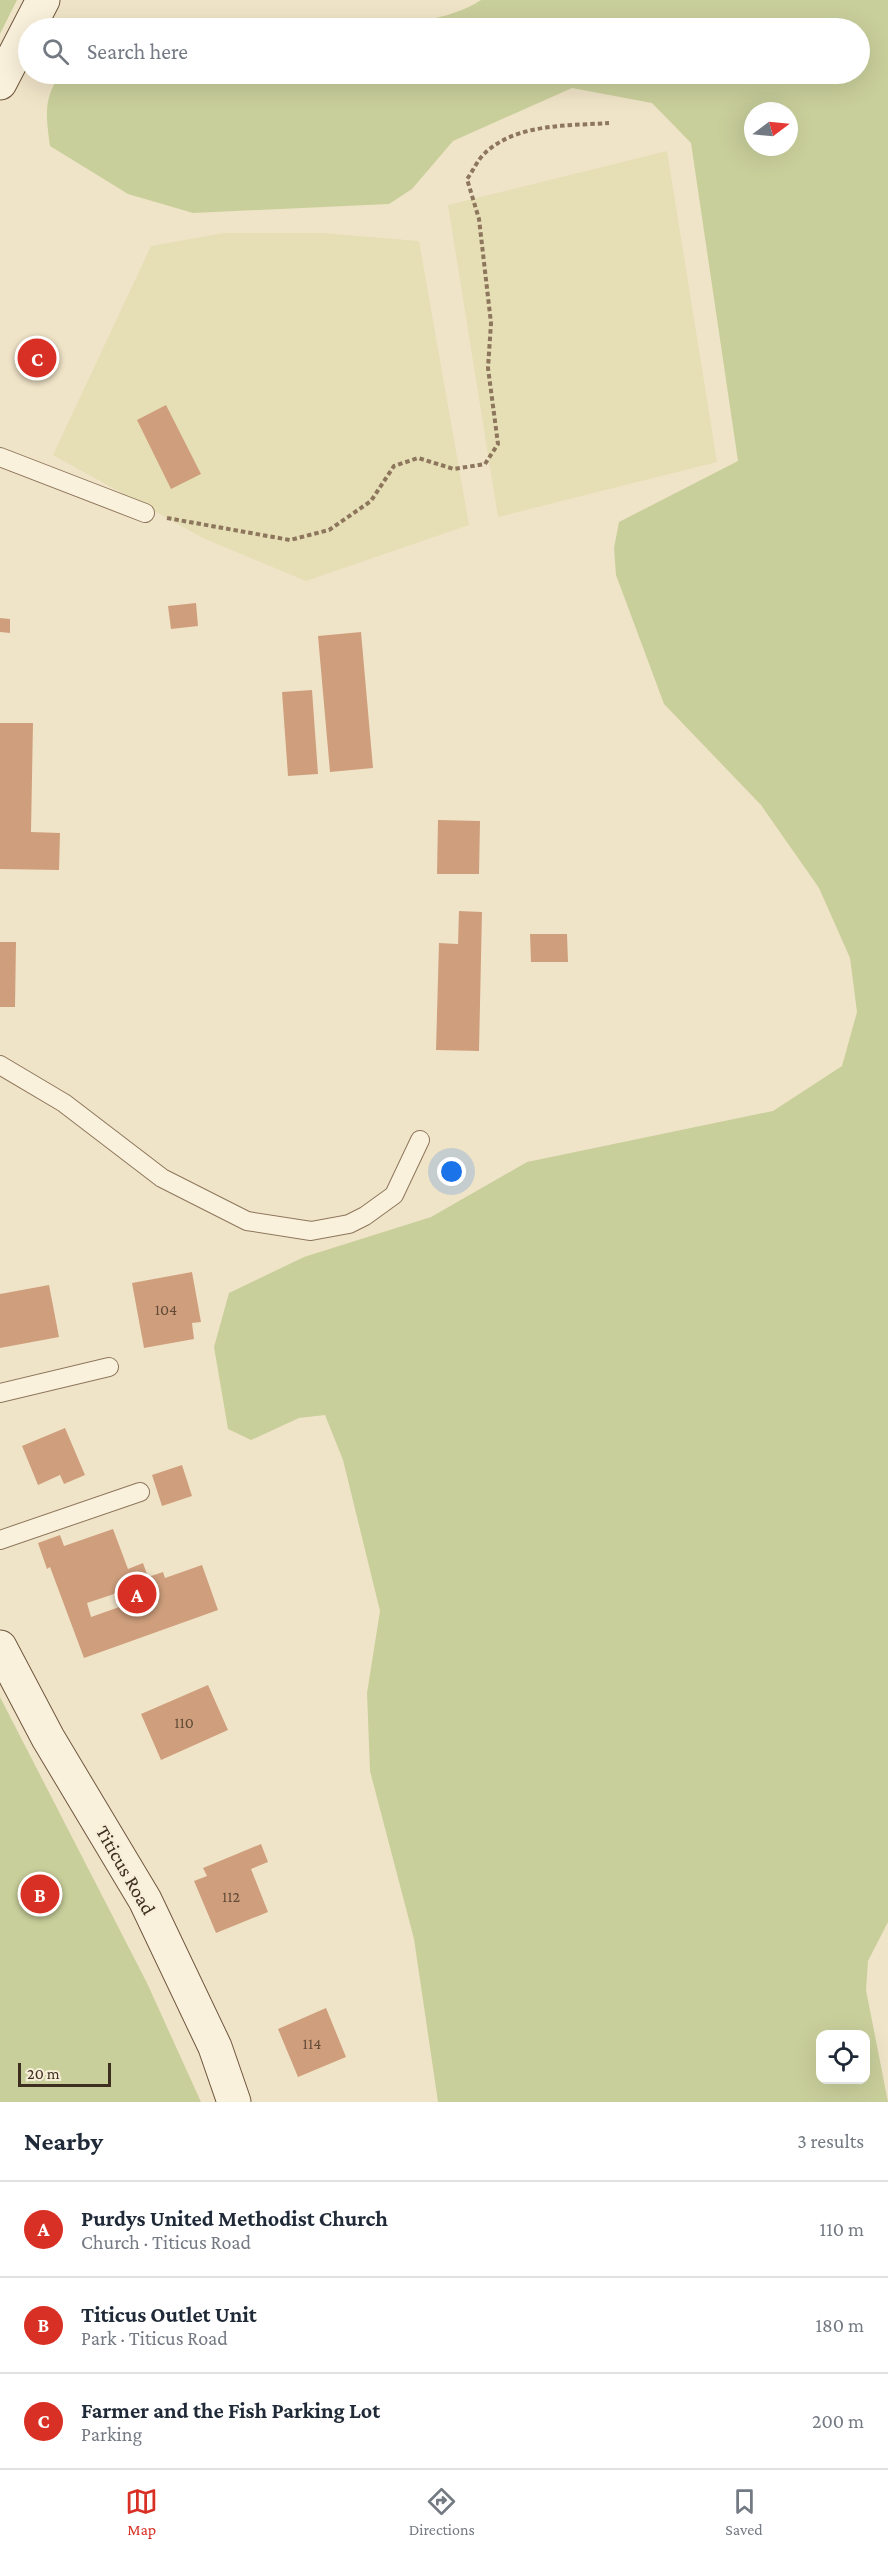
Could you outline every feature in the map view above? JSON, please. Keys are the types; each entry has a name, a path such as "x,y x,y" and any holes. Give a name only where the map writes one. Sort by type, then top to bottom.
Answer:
{"main road":[{"path":"34,18 43,0"},
{"path":"0,83 18,48"},
{"name":"Titicus Road","path":"0,1647 48,1738 145,1900 215,2047 234,2102"}],"lane":[{"path":"0,457 145,513"},
{"path":"0,1065 64,1102 162,1178 247,1221 311,1231 357,1220 394,1195 420,1140"},
{"path":"0,1394 109,1367"},
{"path":"0,1540 140,1492"}],"path":[{"path":"145,513 290,540 329,530 371,501 394,466 418,458 454,469 485,465 498,444 488,368 491,322 479,219 467,179 484,153 509,136 553,127 609,123"}],"shaded area":[{"path":"667,151 717,462 498,517 448,205"},
{"path":"224,233 322,233 419,241 469,525 306,581 203,538 53,455 151,246"}],"green space":[{"path":"0,0 17,0 0,34"},
{"path":"481,0 888,0 888,1922 868,1961 866,1990 888,2102 438,2102 414,1939 370,1771 367,1693 380,1611 343,1460 325,1415 299,1418 251,1440 228,1429 214,1347 229,1293 304,1257 431,1217 527,1162 773,1111 842,1066 857,1012 850,958 819,888 761,805 664,704 616,575 614,548 619,522 738,461 691,143 652,103 572,88 453,141 412,189 389,204 193,213 128,194 50,146 47,108 55,84 870,84 870,18 436,18"},
{"path":"0,1697 147,1983 201,2102 0,2102"}],"building":[{"path":"166,405 201,474 171,489 137,420"},
{"path":"196,603 198,626 171,629 168,606"},
{"path":"0,618 10,619 10,633 0,632"},
{"path":"361,632 373,768 330,772 318,636"},
{"path":"312,690 318,774 288,776 282,692"},
{"path":"0,723 33,723 31,832 60,833 59,870 0,869"},
{"path":"438,820 480,821 479,874 437,874"},
{"path":"459,911 482,912 479,1051 436,1050 439,943 458,944"},
{"path":"530,934 567,934 568,962 531,962"},
{"path":"0,942 16,942 15,1007 0,1007"},
{"path":"192,1272 201,1322 192,1323 194,1339 144,1348 132,1283"},
{"path":"49,1285 59,1337 0,1348 0,1294"},
{"path":"65,1428 85,1475 64,1484 60,1475 38,1485 22,1446"},
{"path":"182,1465 192,1496 162,1506 152,1475"},
{"path":"113,1529 128,1569 143,1563 148,1577 163,1572 165,1578 202,1565 218,1610 84,1658 50,1567 47,1569 38,1543 60,1535 64,1546","holes":["120,1592 125,1605 91,1617 87,1603"]},
{"path":"208,1685 228,1730 161,1760 141,1714"},
{"path":"261,1844 268,1862 251,1869 268,1912 216,1933 194,1881 207,1876 203,1868"},
{"path":"326,2008 346,2057 298,2077 278,2029"}],"place":[{"name":"Farmer and the Fish Parking Lot","path":"37,358"},
{"name":"Purdys United Methodist Church","path":"137,1594"},
{"name":"Titicus Outlet Unit","path":"40,1894"}]}
